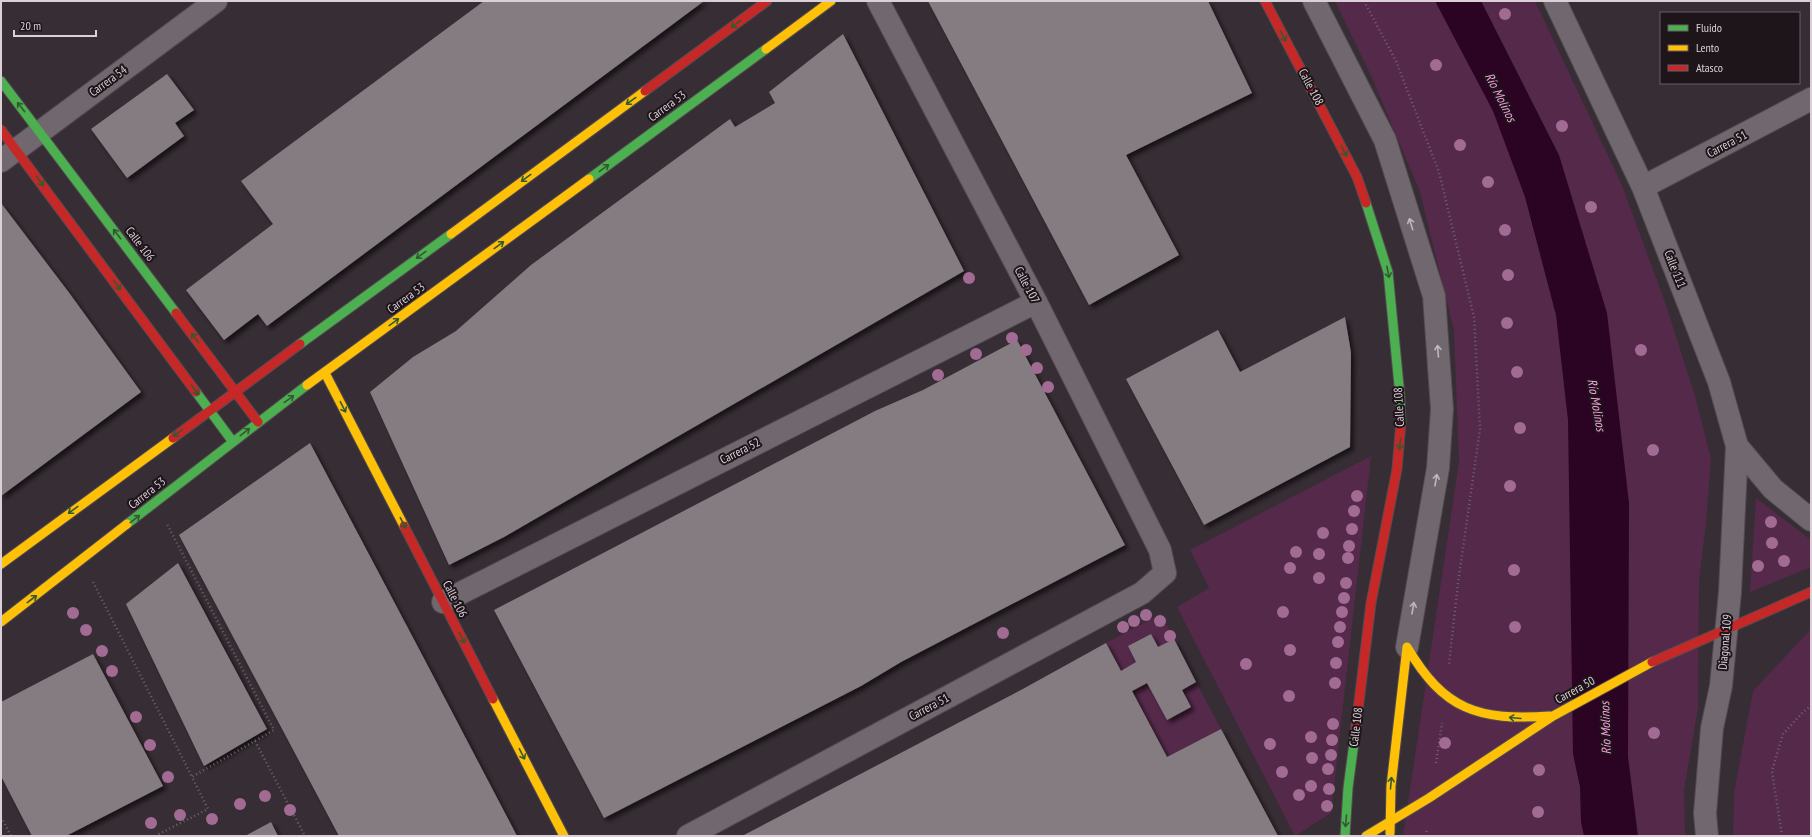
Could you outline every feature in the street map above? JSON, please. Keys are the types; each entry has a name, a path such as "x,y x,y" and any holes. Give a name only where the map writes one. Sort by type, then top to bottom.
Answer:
{"street":[{"name":"Carrera 54","path":"9,155 216,1"},
{"path":"1,564 767,1"},
{"name":"Carrera 53","path":"1,622 258,422 831,1"},
{"name":"Calle 107","path":"878,1 1036,302 1160,550 1165,573"},
{"name":"Calle 108","path":"1265,1 1357,176 1388,272 1400,396 1401,434 1397,468 1371,603 1348,788 1344,836"},
{"path":"1314,1 1385,140 1434,296 1442,409 1438,468 1407,647 1391,786 1389,822 1390,836"},
{"name":"Calle 111","path":"1555,1 1643,188 1719,382 1737,446 1773,488 1811,520"},
{"name":"Calle 106","path":"1,81 258,422"},
{"name":"Carrera 51","path":"1643,188 1811,98"},
{"path":"1,130 9,155 233,442"},
{"name":"Carrera 52","path":"443,602 1036,302"},
{"name":"Calle 106","path":"325,373 564,836"},
{"name":"Diagonal 109","path":"1707,836 1705,813 1712,728 1721,686 1730,592 1737,446"},
{"name":"Carrera 51","path":"688,836 1142,593 1165,573"},
{"name":"Carrera 50","path":"1366,836 1553,716 1642,666 1811,592"},
{"path":"1407,647 1420,669 1446,697 1470,710 1501,717 1522,718 1553,716"}],"path":[{"path":"166,522 274,730 192,777"},
{"path":"91,578 208,809 155,836"},
{"path":"1782,836 1772,771 1784,734 1803,712 1811,706"},
{"path":"255,741 305,836"},
{"path":"1,817 11,836"}],"shaded area":[{"path":"1335,1 1535,1 1621,183 1665,302 1695,396 1711,459 1699,581 1698,708 1684,790 1685,836 1403,836 1459,462 1454,330 1420,192 1372,78"},
{"path":"1371,456 1331,813 1295,836 1177,607 1209,588 1190,550"},
{"path":"1756,498 1811,540 1811,567 1750,592"},
{"path":"1161,614 1174,639 1158,647 1151,634 1128,646 1136,662 1121,671 1106,643"},
{"path":"1810,630 1811,836 1733,836 1734,793 1753,691"},
{"path":"1196,682 1221,729 1167,757 1132,691 1147,683 1167,720 1191,707 1182,690"}],"water":[{"name":"Río Molinos","path":"1435,1 1481,1 1559,155 1607,313 1629,503 1628,757 1638,836 1584,836 1581,822 1580,787 1573,754 1568,420 1556,315 1525,197 1493,111"}],"building":[{"path":"484,1 704,1 267,326 258,314 224,340 186,290 273,224 241,181"},
{"path":"928,1 1208,1 1252,93 1126,155 1179,255 1089,305"},
{"path":"843,34 964,271 504,537 449,565 370,392 413,357 456,331 531,265 730,119 735,127 775,103 769,92"},
{"path":"167,74 194,110 175,123 184,136 127,178 91,129"},
{"path":"1,203 70,294 141,392 1,496"},
{"path":"1345,317 1351,353 1350,447 1204,525 1126,379 1218,330 1240,372"},
{"path":"1017,340 1125,545 901,662 861,686 604,818 494,610 875,411 923,390"},
{"path":"310,443 517,836 339,836 179,535"},
{"path":"178,563 267,729 204,766 126,604"},
{"path":"1151,634 1158,647 1174,639 1196,682 1182,690 1191,707 1167,720 1147,683 1132,691 1167,757 1221,729 1278,836 742,836 1021,690 1106,643 1121,671 1136,662 1128,646"},
{"path":"93,654 163,786 66,836 32,836 1,776 1,702"},
{"path":"271,822 278,836 245,836"}],"traffic: fast":[{"path":"589,179 766,49"},
{"path":"1,81 176,313"},
{"path":"1366,203 1388,272 1400,396 1401,422"},
{"path":"300,344 451,234"},
{"path":"127,524 307,385"},
{"path":"196,392 233,442"},
{"path":"1345,836 1348,788 1355,735"}],"traffic: slow":[{"path":"766,49 831,1"},
{"path":"451,234 645,91"},
{"path":"307,385 589,179"},
{"path":"325,373 404,526"},
{"path":"1,564 173,438"},
{"path":"1,622 127,524"},
{"path":"1407,647 1435,685 1450,698 1465,707 1483,713 1502,716 1550,716"},
{"path":"1390,833 1391,786 1407,647"},
{"path":"1366,836 1429,798 1553,716 1652,662"},
{"path":"493,699 564,836"}],"traffic: jam":[{"path":"645,91 767,1"},
{"path":"1265,1 1357,177 1366,203"},
{"path":"1,130 196,392"},
{"path":"176,313 258,422"},
{"path":"173,438 300,344"},
{"path":"1355,735 1371,603 1397,469 1401,422"},
{"path":"404,526 493,699"},
{"path":"1652,662 1811,592"}]}
